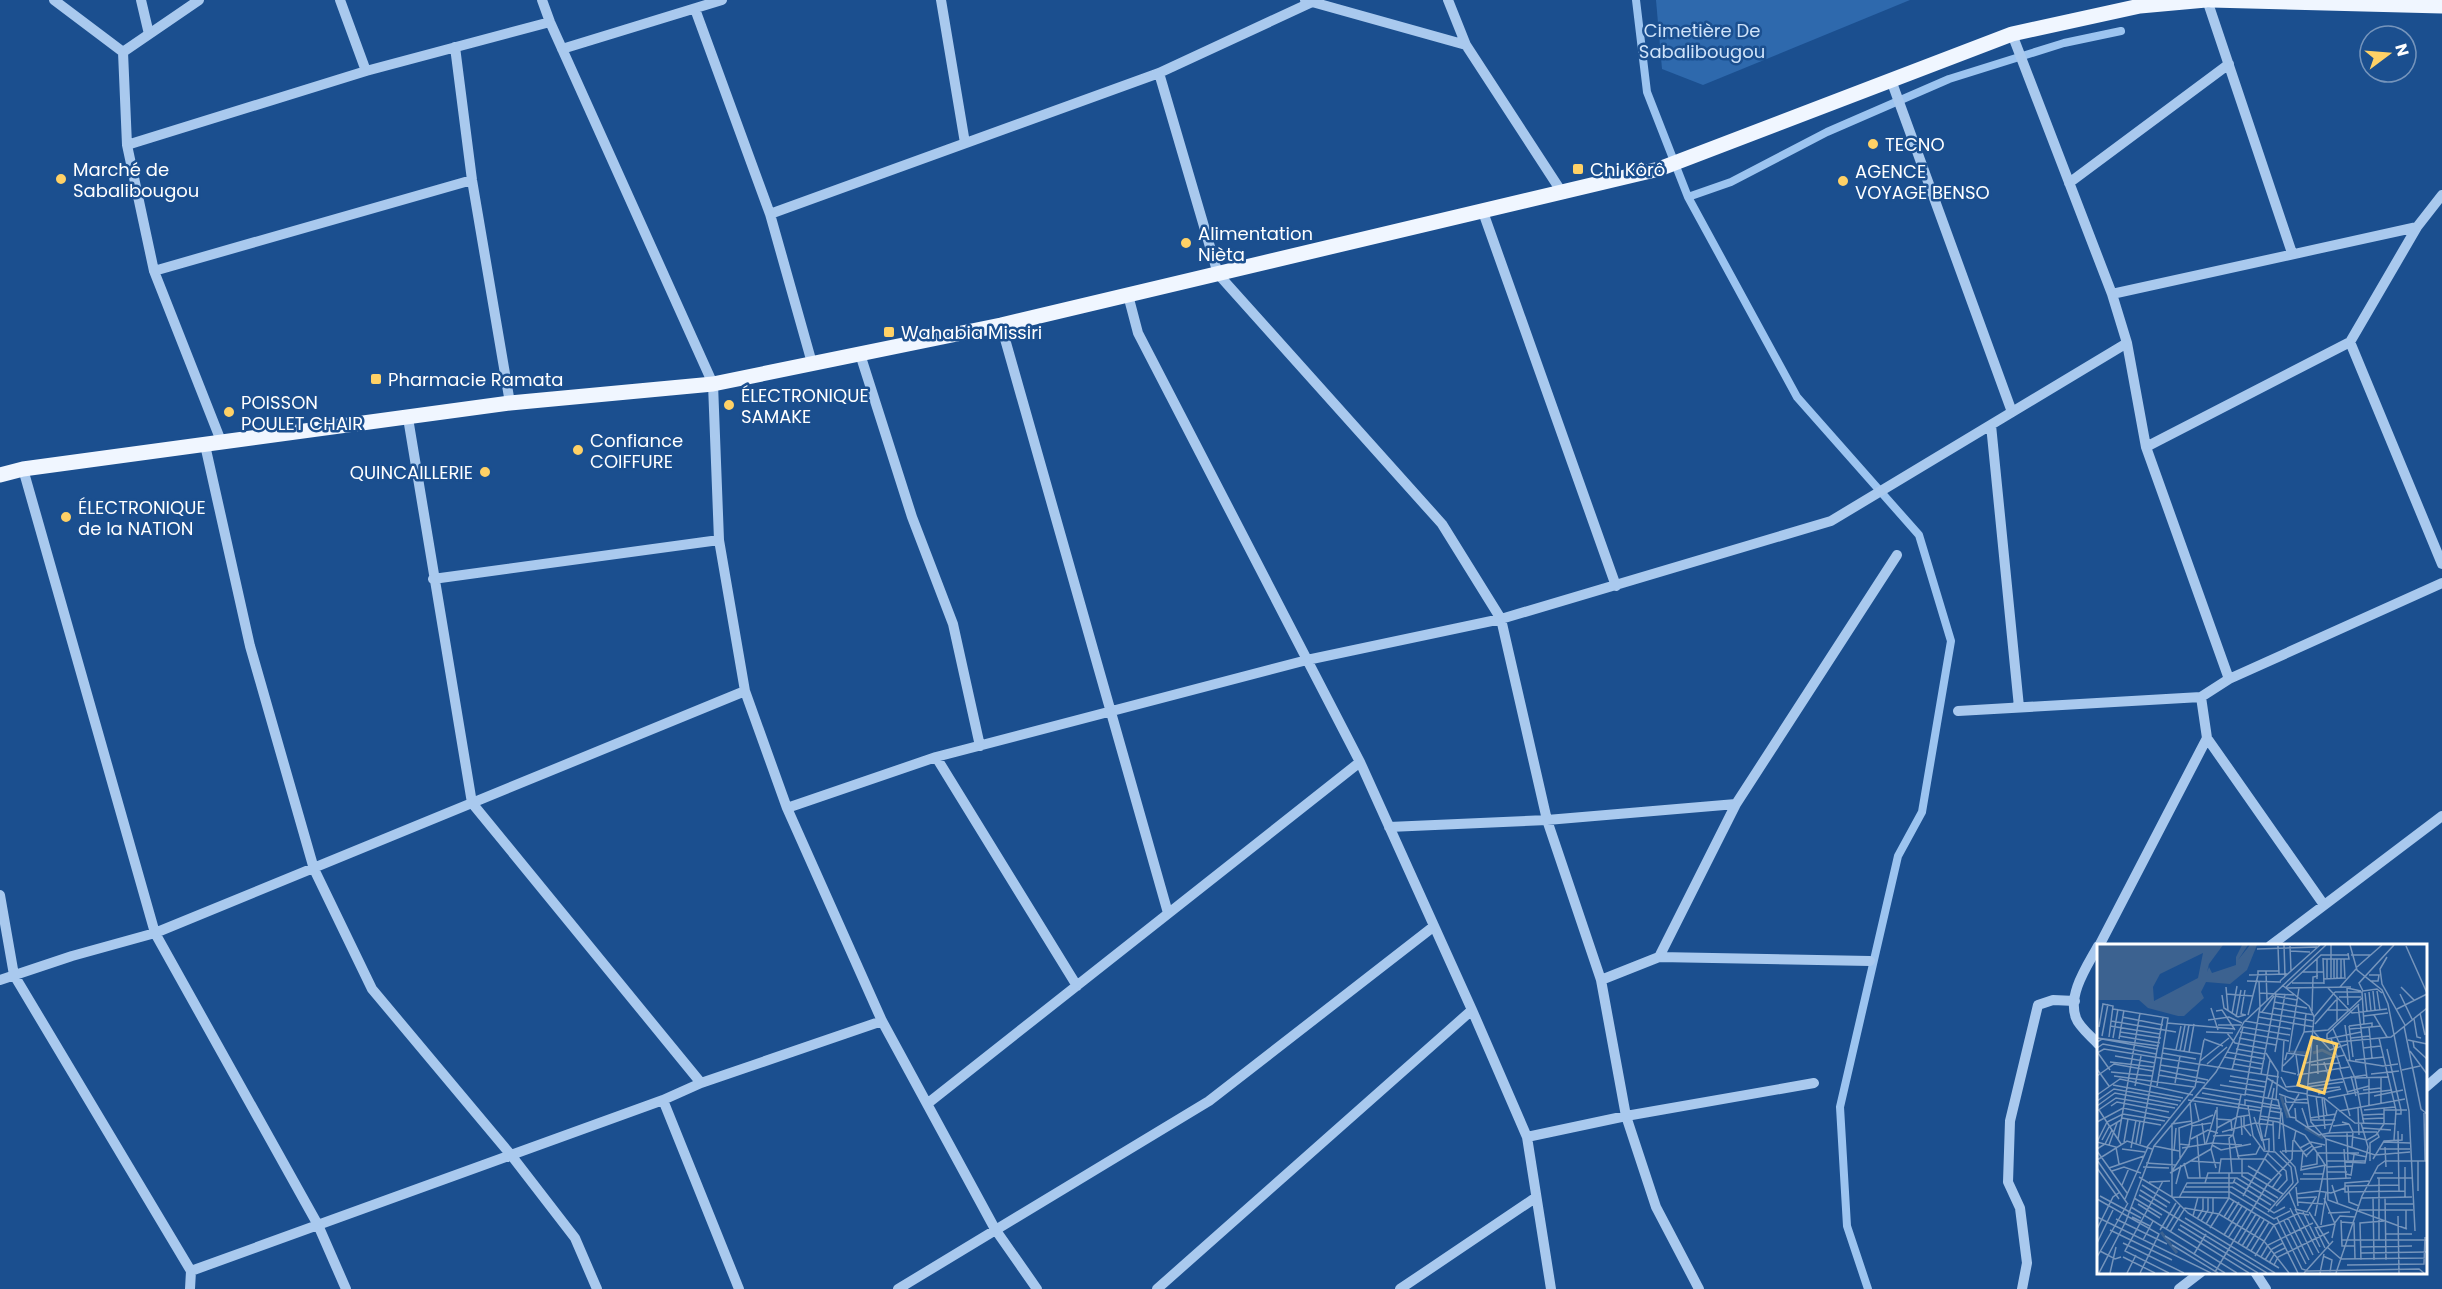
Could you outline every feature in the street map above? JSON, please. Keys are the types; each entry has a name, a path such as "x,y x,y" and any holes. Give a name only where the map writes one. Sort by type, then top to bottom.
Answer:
{"main road":[{"path":"0,475 23,469 510,403 713,384 1001,325 1563,194 1659,169 2012,34 2140,6 2208,0 2442,6"}],"street":[{"path":"54,0 123,52"},
{"path":"141,0 149,34"},
{"path":"123,52 199,0"},
{"path":"340,0 366,71"},
{"path":"542,0 713,384 719,540 745,691 787,808 882,1021 995,1229 1037,1289"},
{"path":"562,49 722,0"},
{"path":"941,0 965,143"},
{"path":"1448,0 1466,45 1563,194"},
{"path":"2208,0 2292,252"},
{"path":"770,214 1159,73 1307,2 1466,45"},
{"path":"695,9 770,214 812,363"},
{"path":"127,145 366,71 550,22"},
{"path":"2012,34 2112,294 2127,344 2146,447 2229,679"},
{"path":"455,47 472,180 510,403"},
{"path":"123,52 127,145 154,271 222,441"},
{"path":"2069,183 2229,64"},
{"path":"1159,73 1218,274 1442,524 1502,619 1547,820 1601,980 1626,1116 1656,1207 1699,1289"},
{"path":"1891,80 2012,412"},
{"path":"154,271 472,180"},
{"path":"2146,447 2350,342 2417,227 2442,195"},
{"path":"1483,212 1617,586"},
{"path":"2112,294 2292,252 2417,227"},
{"path":"1128,295 1138,333 1360,762 1527,1137 1551,1289"},
{"path":"1001,325 1168,913"},
{"path":"2350,342 2442,564"},
{"path":"787,808 936,756 1307,660 1502,619 1831,521 2127,344"},
{"path":"860,354 912,517 953,624 980,746"},
{"path":"408,418 472,803 701,1083"},
{"path":"1991,425 2019,707"},
{"path":"205,445 250,646 314,869 372,989 511,1155 574,1238 597,1289"},
{"path":"23,469 155,933 318,1225 346,1289"},
{"path":"433,579 719,540"},
{"path":"1659,957 1736,804 1898,555"},
{"path":"1958,711 2201,697 2229,679 2442,583"},
{"path":"0,980 155,933 745,691"},
{"path":"2201,697 2207,738 2324,905"},
{"path":"2099,944 2207,738"},
{"path":"936,756 1077,986"},
{"path":"927,1104 1360,762"},
{"path":"1389,827 1547,820 1736,804"},
{"path":"2271,944 2442,816"},
{"path":"0,895 14,975 191,1271 190,1289"},
{"path":"898,1289 1209,1101 1433,927"},
{"path":"2097,948 2079,982 2075,1001 2076,1019 2097,1043"},
{"path":"1601,980 1659,957 1870,961"},
{"path":"2022,1289 2027,1263 2020,1208 2008,1182 2010,1121 2038,1005 2053,1000 2075,1001"},
{"path":"1157,1289 1472,1010"},
{"path":"191,1271 663,1101 701,1083 882,1021"},
{"path":"2427,1086 2442,1073"},
{"path":"1527,1137 1626,1116 1814,1083"},
{"path":"663,1101 739,1289"},
{"path":"1400,1289 1535,1198"},
{"path":"2179,1289 2198,1274"},
{"path":"2256,1274 2266,1289"}],"green space":[{"name":"Cimetière De Sabalibougou","path":"1656,0 1910,0 1703,85 1662,69"}],"waterway":[{"path":"1636,0 1647,92 1688,197 1797,397 1919,535 1951,641 1922,812 1898,856 1840,1107 1847,1226 1868,1289"},
{"path":"1688,197 1731,182 1827,132 1949,79 2064,43 2121,31"}],"place":[{"name":"TECNO","path":"1873,144"},
{"name":"Chi Kôrô","path":"1578,169"},
{"name":"Marché de Sabalibougou","path":"61,179"},
{"name":"AGENCE VOYAGE BENSO","path":"1843,181"},
{"name":"Alimentation Nièta","path":"1186,243"},
{"name":"Wahabia Missiri","path":"889,332"},
{"name":"Pharmacie Ramata","path":"376,379"},
{"name":"ÉLECTRONIQUE SAMAKE","path":"729,405"},
{"name":"POISSON POULET CHAIR","path":"229,412"},
{"name":"Confiance COIFFURE","path":"578,450"},
{"name":"QUINCAILLERIE","path":"485,472"},
{"name":"ÉLECTRONIQUE de la NATION","path":"66,517"}]}
